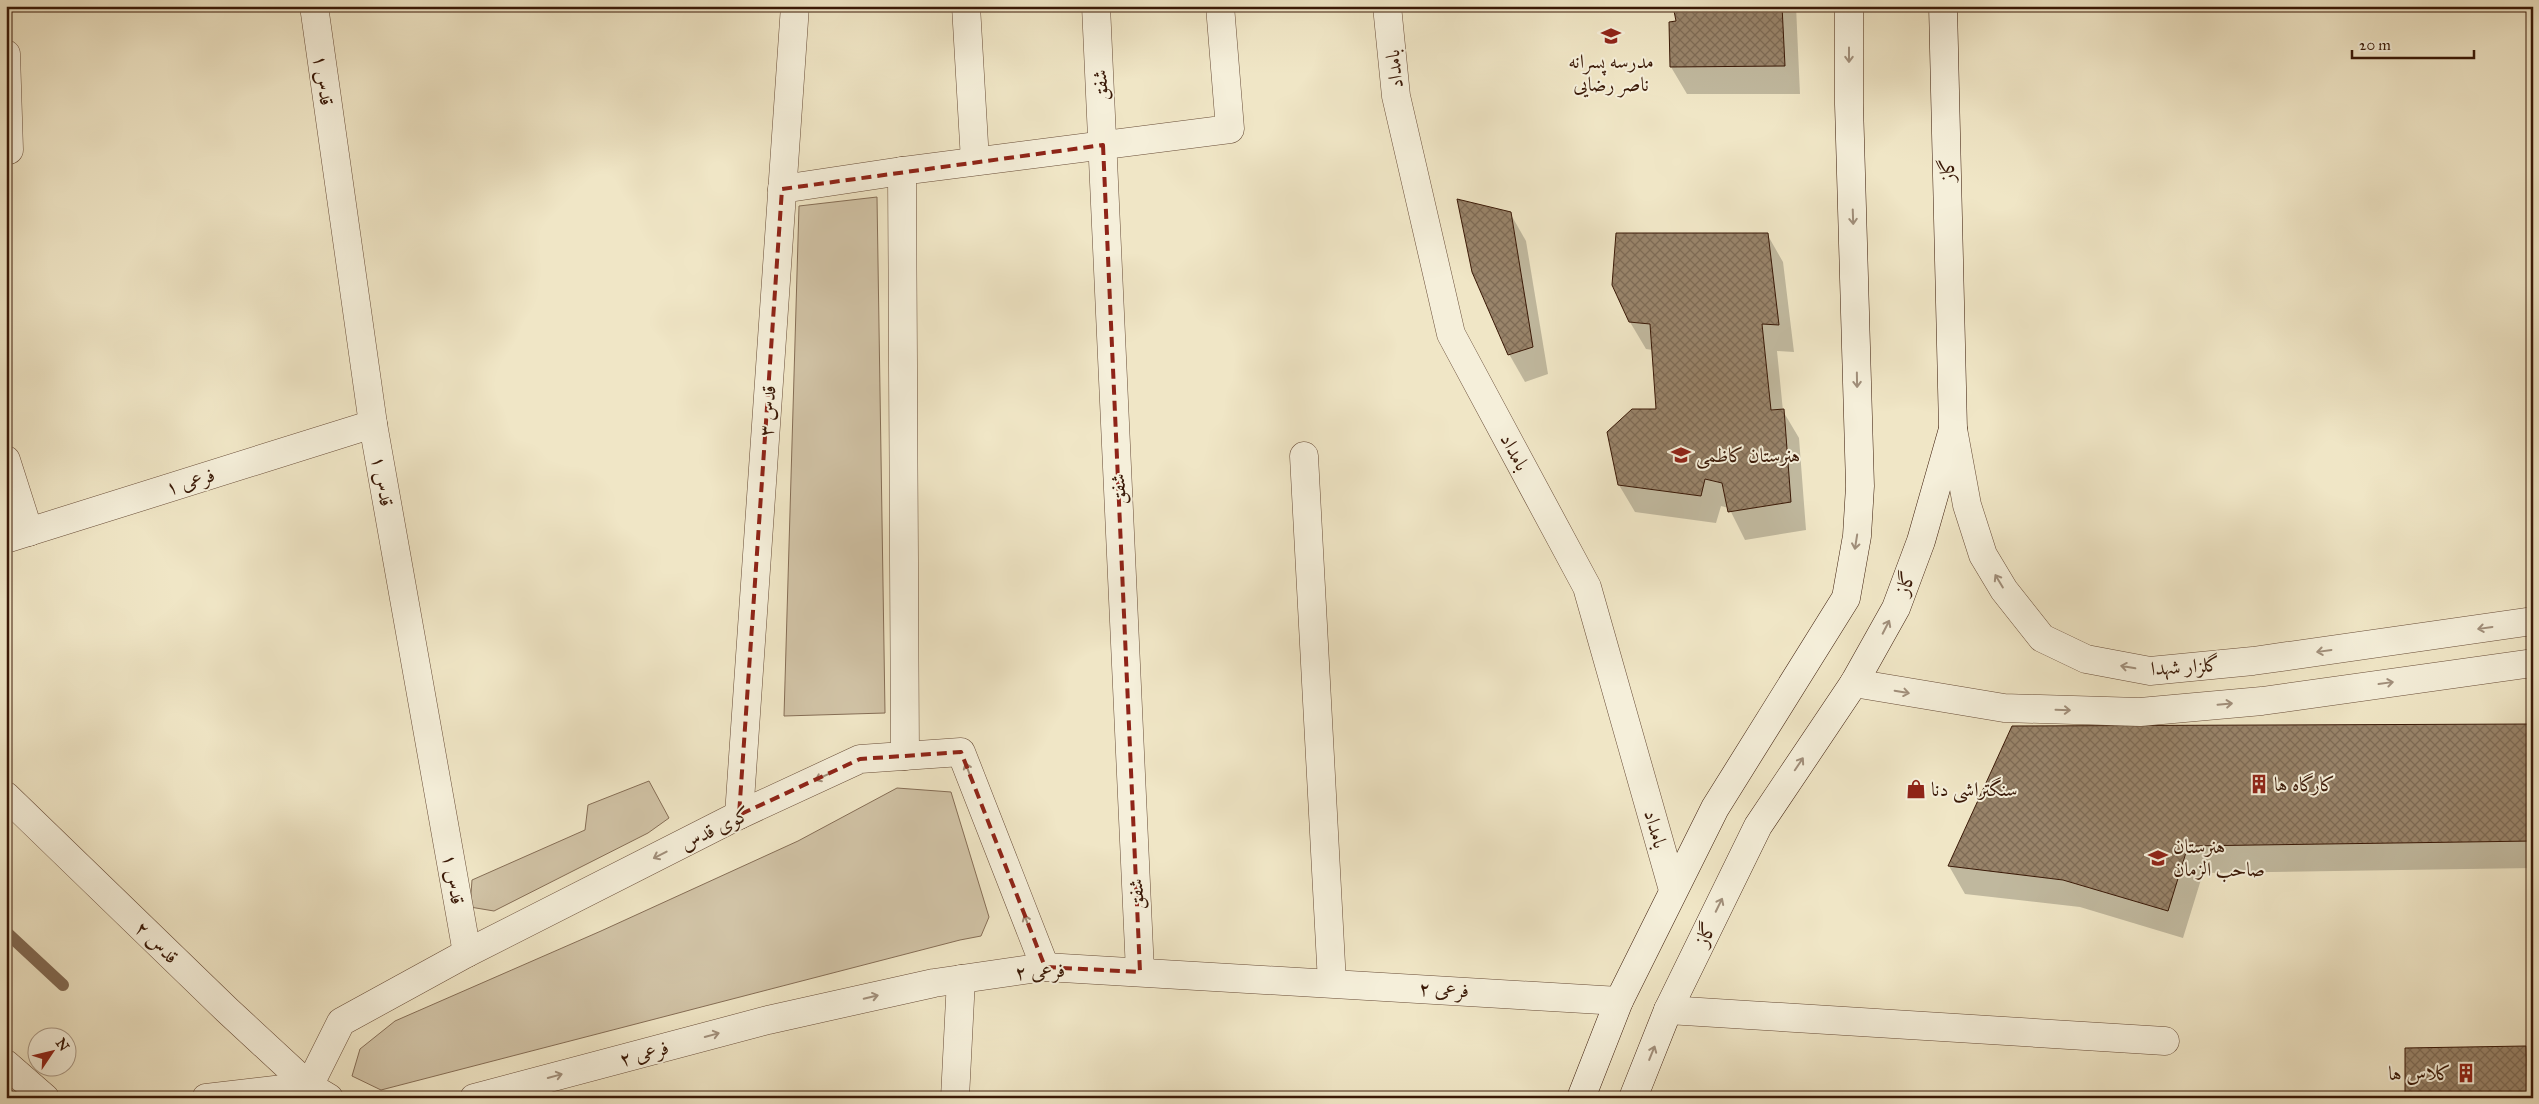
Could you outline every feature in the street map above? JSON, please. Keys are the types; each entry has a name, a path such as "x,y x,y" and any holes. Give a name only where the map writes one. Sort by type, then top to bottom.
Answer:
{"street":[{"name":"قدس ۱","path":"314,6 373,424 467,953"},
{"name":"قدس ۳","path":"739,815 795,6"},
{"path":"966,6 975,161"},
{"name":"شفق","path":"1096,6 1140,972"},
{"path":"782,189 975,161 1230,129 1220,6"},
{"name":"بامداد","path":"1386,6 1396,96 1452,334 1587,586 1673,890"},
{"path":"1581,1098 1619,1001 1715,808 1846,598 1857,536 1860,486 1849,104 1849,6"},
{"name":"گاز","path":"1633,1098 1668,1010 1758,826 1854,684 1896,608 1922,541 1953,429 1943,6"},
{"path":"6,54 9,150 6,150"},
{"path":"902,171 905,756"},
{"name":"فرعی ۱","path":"18,535 373,424"},
{"name":"گلزار شهدا","path":"1953,429 1967,505 1983,555 2004,590 2042,638 2086,659 2150,671 2253,661 2533,621"},
{"path":"1304,456 1332,983"},
{"path":"6,460 18,535"},
{"path":"2411,639 2414,679"},
{"name":"گلزار شهدا","path":"1854,684 2004,708 2140,712 2262,701 2533,663"},
{"name":"کوی قدس","path":"317,1094 341,1022 467,953 739,815 860,759 961,752 1045,967"},
{"name":"قدس ۲","path":"6,796 226,1010 317,1094"},
{"name":"فرعی ۲","path":"474,1098 768,1020 934,983 1045,967 1619,1001"},
{"path":"955,1098 961,979"},
{"path":"1668,1010 2165,1041"},
{"path":"6,1064 45,1098"},
{"path":"217,1097 317,1094"}],"highlighted area":[{"path":"1103,145 1140,972 1045,967 961,752 860,759 739,815 782,189"}],"shaded area":[{"path":"877,197 885,713 784,716 799,206"},
{"path":"649,781 669,818 648,833 494,911 470,907 472,880 585,830 588,805"},
{"path":"897,788 951,792 989,917 981,936 381,1090 352,1076 360,1049 395,1021 601,931 798,841"}],"building":[{"path":"1673,6 1782,6 1785,66 1670,67 1669,22 1676,21"},
{"path":"1457,199 1511,212 1533,347 1508,355 1472,272"},
{"path":"1616,233 1768,233 1779,325 1762,324 1771,410 1784,409 1791,502 1728,512 1722,483 1705,479 1701,496 1618,485 1607,432 1632,409 1656,409 1650,324 1629,322 1612,285"},
{"name":"کارگاه ها","path":"2533,724 2533,841 2188,846 2168,911 2063,880 1948,866 2012,726"},
{"name":"کلاس ها","path":"2526,1046 2528,1098 2405,1098 2405,1048"}],"waterway":[{"path":"6,932 63,985"}],"place":[{"name":"مدرسه پسرانه ناصر رضایی","path":"1611,36"},
{"name":"هنرستان کاظمی","path":"1681,455"},
{"name":"کارگاه ها","path":"2259,784"},
{"name":"سنگتراشی دنا","path":"1916,789"},
{"name":"هنرستان صاحب الزمان","path":"2158,858"},
{"name":"کلاس ها","path":"2466,1073"}]}
